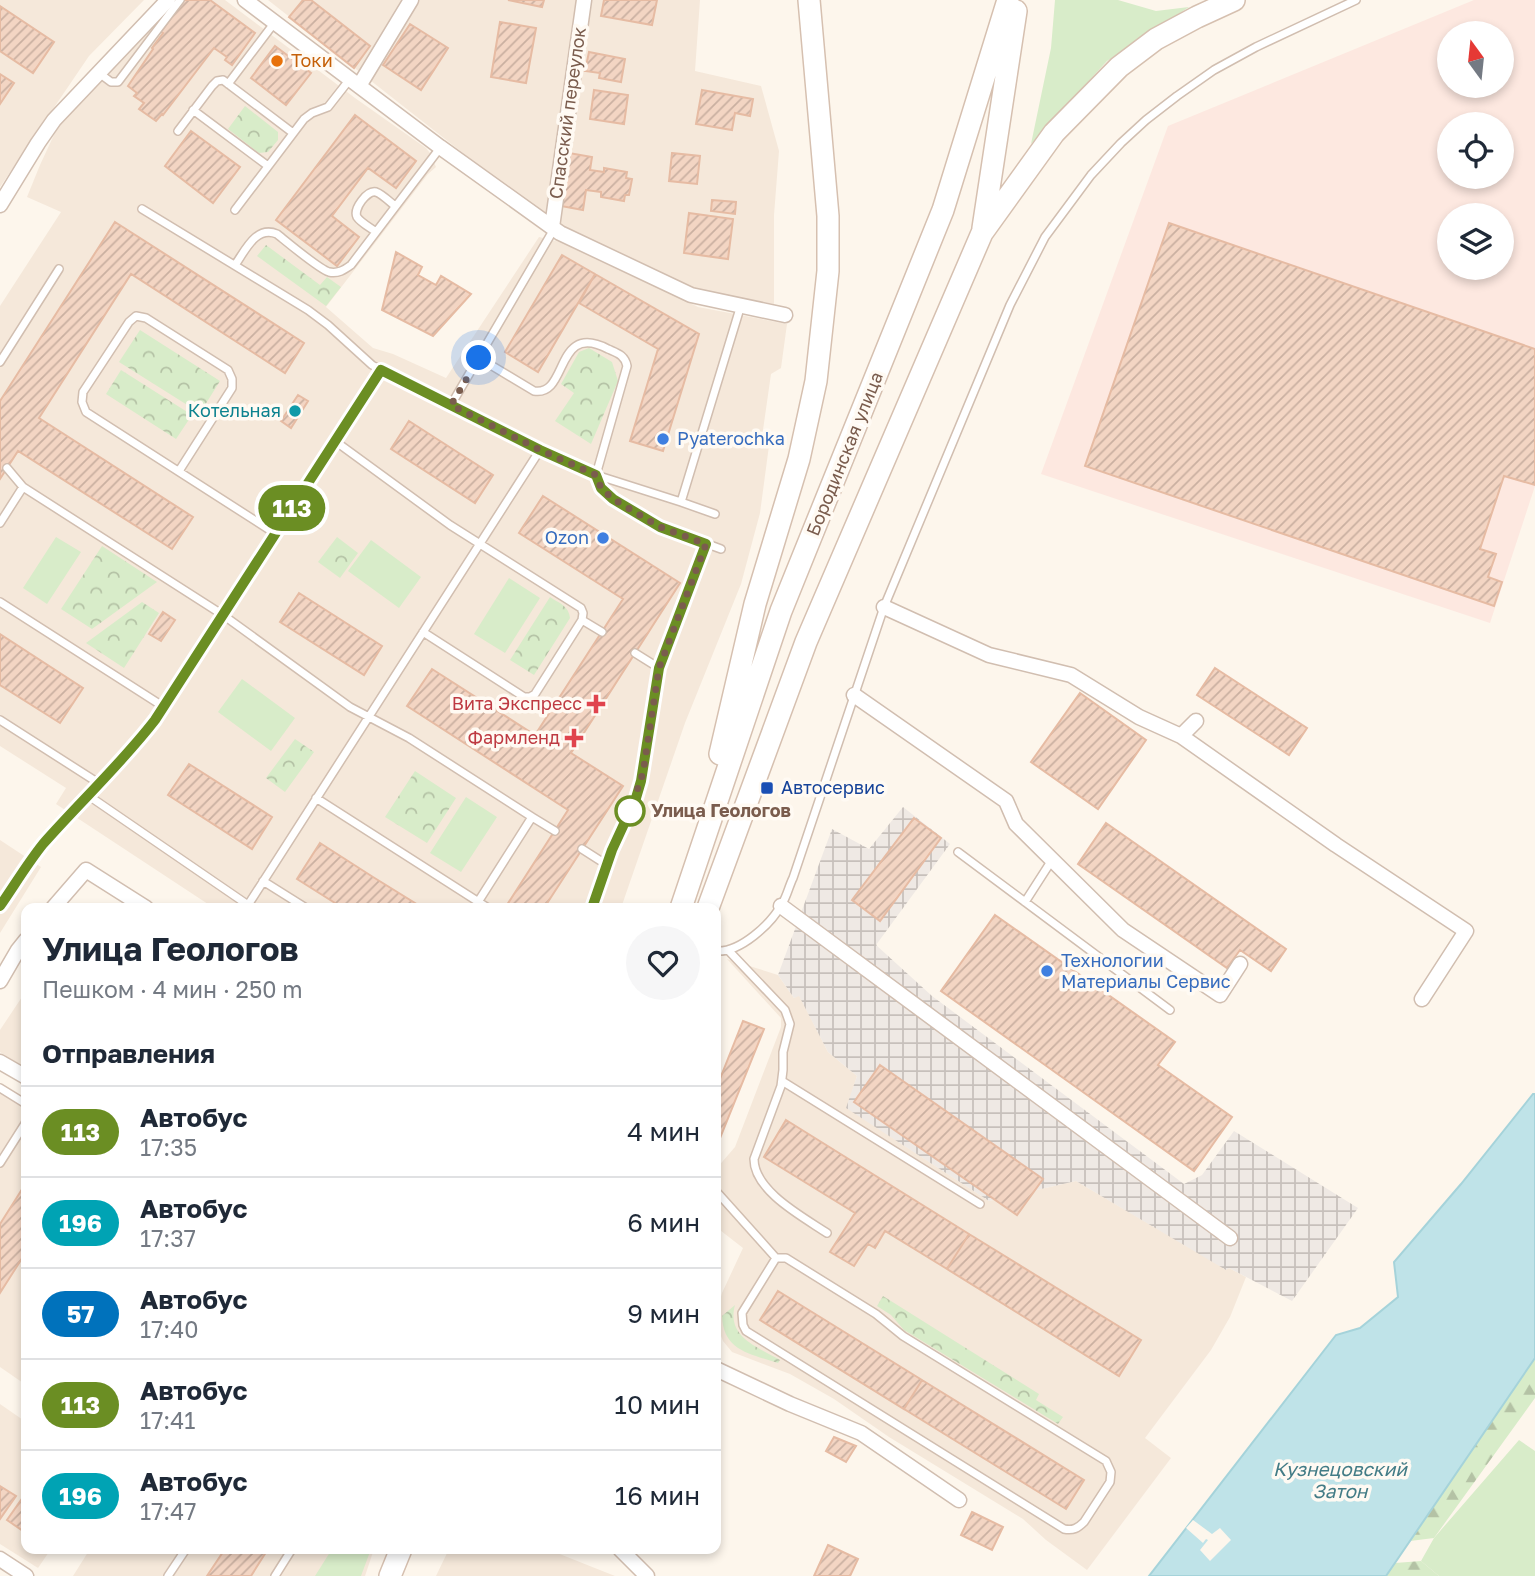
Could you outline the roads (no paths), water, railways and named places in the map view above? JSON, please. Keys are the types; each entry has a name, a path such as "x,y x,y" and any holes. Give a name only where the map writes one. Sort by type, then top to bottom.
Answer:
{"street":[{"path":"0,205 50,126 168,0"},
{"path":"245,0 440,147 553,228 691,295 785,315"},
{"path":"355,83 411,0"},
{"name":"Спасский переулок","path":"553,228 584,0"},
{"path":"692,874 755,604 799,459 816,382 828,271 828,216 809,0"},
{"name":"Бородинская улица","path":"683,903 781,611 943,210 1008,0"},
{"path":"982,233 1018,0"},
{"path":"710,903 806,642 982,233 1054,133 1119,67 1156,40 1234,0"},
{"path":"884,607 989,655 1071,675 1139,717 1181,736 1336,845 1465,931 1422,999"},
{"path":"854,695 1006,801 1016,824 1123,930 1220,995 1240,964"},
{"path":"1181,736 1196,721"},
{"path":"57,903 86,870 138,903"},
{"path":"781,906 1230,1238"},
{"path":"0,981 21,946"},
{"path":"0,1062 21,1074"},
{"path":"721,1371 861,1433 959,1500"},
{"path":"390,1576 399,1554"},
{"path":"625,1554 647,1576"},
{"path":"0,1559 26,1576"}],"lane":[{"path":"99,73 111,82 118,82 180,0"},
{"path":"721,951 740,946 757,934 781,906 884,607 1020,285 1045,237 1091,175 1146,120 1214,70 1356,0"},
{"path":"228,84 275,23"},
{"path":"178,131 214,83 223,80 293,133"},
{"path":"235,210 307,116 328,107 355,83"},
{"path":"193,110 268,166"},
{"path":"235,265 258,235 271,231 326,271 344,270 351,265 440,147"},
{"path":"376,232 358,218 357,209 368,194 378,193 395,206"},
{"path":"142,209 318,317 381,370 540,450 596,475 715,514"},
{"path":"451,405 553,228"},
{"path":"0,362 59,269"},
{"path":"681,502 741,304"},
{"path":"179,471 232,388 232,379 228,370 146,318 136,316 129,322 83,392 83,407 86,412 276,534"},
{"path":"479,358 541,392 549,388 572,350 582,343 597,343 624,358 627,362 626,370 596,475 601,488 613,499 660,527 721,549"},
{"path":"1,901 42,846 139,741 164,707 381,370"},
{"path":"335,441 448,523 581,608 583,613 582,620 535,694 526,697 423,632"},
{"path":"249,903 540,450"},
{"path":"7,468 23,486 223,615 350,707 408,738 555,831"},
{"path":"0,523 23,486"},
{"path":"594,903 612,850 636,798 659,668 706,544"},
{"path":"0,602 164,707"},
{"path":"582,620 602,632"},
{"path":"635,653 659,668"},
{"path":"0,720 100,783"},
{"path":"89,796 245,903"},
{"path":"316,798 478,902 532,817"},
{"path":"582,849 607,865"},
{"path":"958,852 1170,1010"},
{"path":"1025,902 1052,860"},
{"path":"263,881 298,903"},
{"path":"727,950 785,1010 790,1030 783,1052 782,1081 754,1159 755,1170 776,1197 827,1233"},
{"path":"782,1081 980,1204"},
{"path":"0,1088 21,1101"},
{"path":"0,1163 21,1130"},
{"path":"721,1197 776,1258"},
{"path":"776,1258 786,1258 870,1310 903,1336 1107,1461 1111,1472 1110,1482 1084,1522 1073,1530 1064,1529 746,1331 742,1313 776,1258"},
{"path":"168,1576 183,1554"},
{"path":"275,1576 289,1554"}],"water":[{"name":"Кузнецовский Затон","path":"1533,1094 1535,1358 1386,1576 1149,1576 1336,1335 1360,1328 1398,1297 1394,1262"}],"place":[{"name":"Токи","path":"277,61"},
{"name":"Котельная","path":"295,411"},
{"name":"Pyaterochka","path":"663,439"},
{"name":"Ozon","path":"603,538"},
{"name":"Вита Экспресс","path":"596,704"},
{"name":"Фармленд","path":"574,738"},
{"name":"Автосервис","path":"767,788"},
{"name":"Улица Геологов","path":"630,811"},
{"name":"Технологии Материалы Сервис","path":"1047,971"}]}
